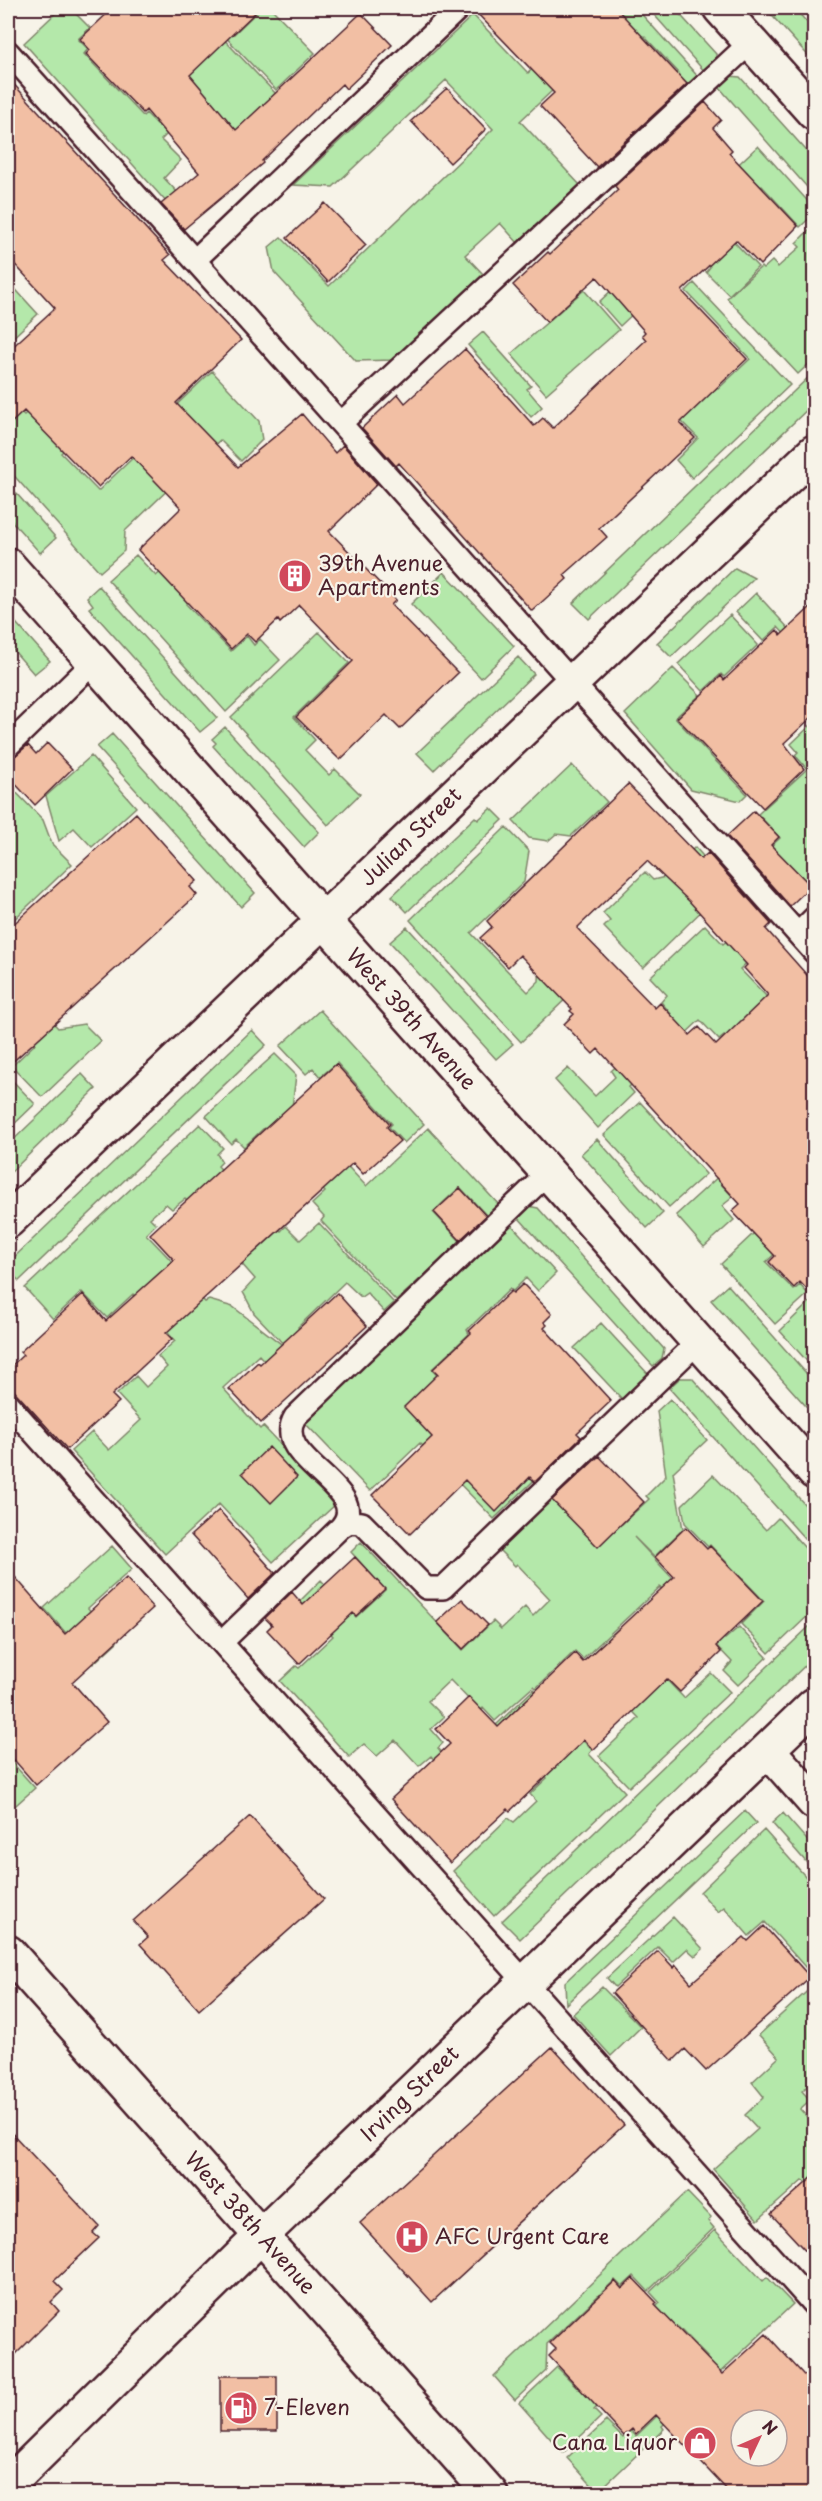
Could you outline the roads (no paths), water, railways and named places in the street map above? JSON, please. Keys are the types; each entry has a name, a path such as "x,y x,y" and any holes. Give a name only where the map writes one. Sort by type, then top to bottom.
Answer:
{"street":[{"path":"720,8 814,113"},
{"name":"Julian Street","path":"8,1221 814,452"},
{"name":"West 39th Avenue","path":"8,565 814,1472"},
{"name":"Irving Street","path":"8,2485 261,2236 814,1705"},
{"path":"768,1750 814,1802"},
{"name":"West 38th Avenue","path":"8,1952 491,2493"}],"lane":[{"path":"195,260 459,8"},
{"path":"341,423 751,42"},
{"path":"8,52 814,952"},
{"path":"8,746 94,662"},
{"path":"798,934 814,918"},
{"path":"341,1527 348,1516 346,1502 294,1446 290,1432 292,1424 548,1173"},
{"path":"222,1642 341,1527 349,1522 362,1523 420,1584 431,1590 443,1588 699,1342"},
{"path":"8,1404 814,2305"}],"place":[{"name":"39th Avenue Apartments","path":"295,576"},
{"name":"AFC Urgent Care","path":"412,2237"},
{"name":"7-Eleven","path":"241,2408"},
{"name":"Cana Liquor","path":"700,2443"}]}
